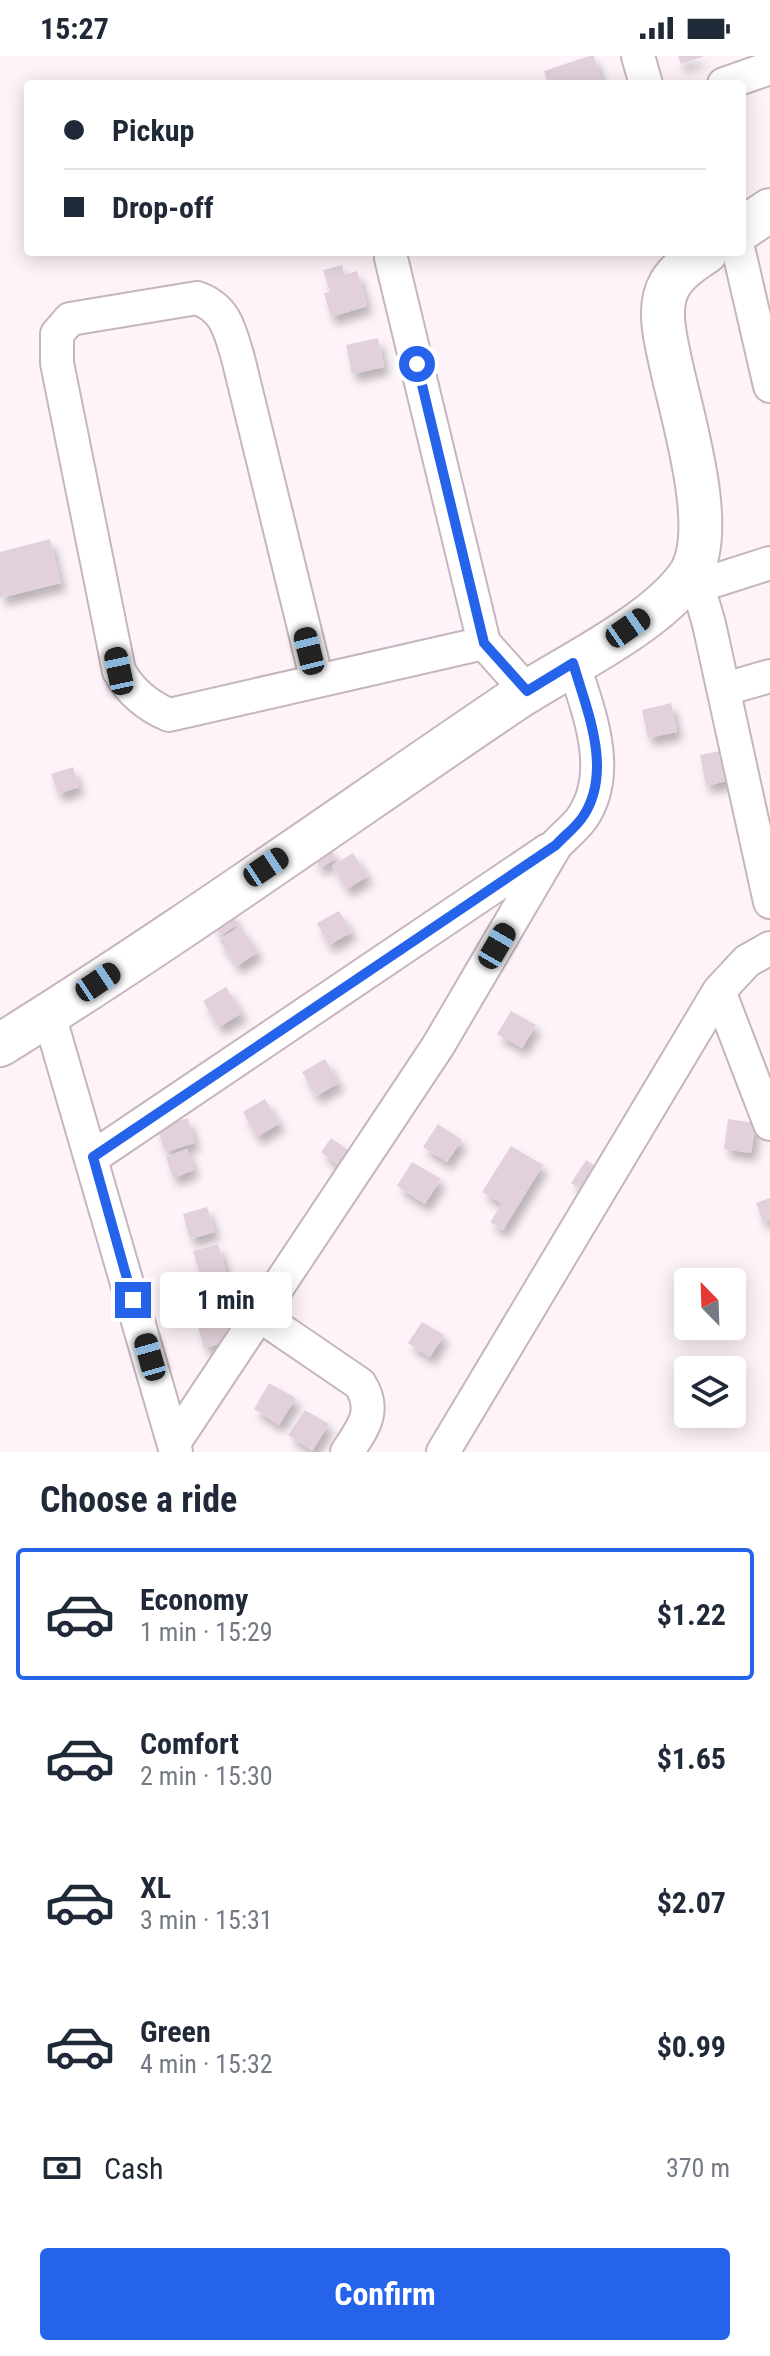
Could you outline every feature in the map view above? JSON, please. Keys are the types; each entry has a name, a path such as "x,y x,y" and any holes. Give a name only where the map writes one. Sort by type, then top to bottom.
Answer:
{"main road":[{"path":"746,226 770,210"},
{"path":"0,1045 693,582 702,520 667,344 664,301 677,276 701,256"}],"street":[{"path":"638,56 645,80"},
{"path":"736,80 770,68"},
{"path":"740,256 770,386"},
{"path":"391,258 484,643 527,691"},
{"path":"317,681 238,358 222,314 211,303 197,298 70,319 57,334 57,363 119,671 125,682 152,708 169,715 377,670 484,643"},
{"path":"770,563 693,582 758,793 770,902"},
{"path":"93,1157 556,845 581,819 597,779 593,732 573,663"},
{"path":"725,689 770,676"},
{"path":"175,1447 438,1046 556,845"},
{"path":"443,1452 719,991 747,961 770,948"},
{"path":"719,991 770,1124"},
{"path":"49,1015 93,1157 175,1447"},
{"path":"259,1315 360,1384 369,1398 369,1415 347,1452"}],"building":[{"path":"594,56 602,80 547,80 544,71"},
{"path":"678,56 703,56 703,57 681,64"},
{"path":"342,265 344,275 357,271 367,306 331,317 324,293 330,292 323,270"},
{"path":"378,338 384,367 352,374 346,345"},
{"path":"50,539 61,583 0,598 0,552"},
{"path":"671,703 677,732 648,738 642,710"},
{"path":"725,750 731,780 706,786 700,755"},
{"path":"73,767 79,787 58,794 51,774"},
{"path":"328,846 336,858 320,868 313,855"},
{"path":"353,853 368,876 347,889 332,866"},
{"path":"230,911 238,924 221,935 212,922"},
{"path":"339,911 352,932 329,945 317,923"},
{"path":"240,926 258,952 237,966 219,940"},
{"path":"226,987 242,1013 219,1027 203,1001"},
{"path":"511,1011 536,1025 522,1048 497,1034"},
{"path":"325,1059 339,1083 316,1096 302,1072"},
{"path":"265,1099 280,1123 257,1137 243,1112"},
{"path":"188,1118 195,1143 165,1152 157,1127"},
{"path":"728,1119 756,1123 751,1153 724,1149"},
{"path":"438,1124 462,1140 447,1162 423,1147"},
{"path":"331,1138 349,1151 338,1165 321,1152"},
{"path":"511,1146 543,1165 503,1230 490,1222 502,1204 482,1192"},
{"path":"187,1149 194,1170 173,1178 166,1157"},
{"path":"586,1160 604,1171 589,1194 571,1183"},
{"path":"412,1162 441,1179 425,1204 397,1186"},
{"path":"770,1198 770,1220 763,1222 756,1203"},
{"path":"207,1207 215,1232 190,1239 183,1214"},
{"path":"218,1244 226,1271 201,1278 193,1251"},
{"path":"227,1315 234,1340 204,1348 197,1323"},
{"path":"422,1322 444,1335 430,1357 408,1343"},
{"path":"269,1383 296,1398 279,1425 254,1409"},
{"path":"305,1410 329,1424 312,1451 288,1435"}],"route":[{"path":"133,1300 93,1157 556,845 581,819 592,800 597,779 597,757 573,663 527,691 484,643 417,364"}]}
